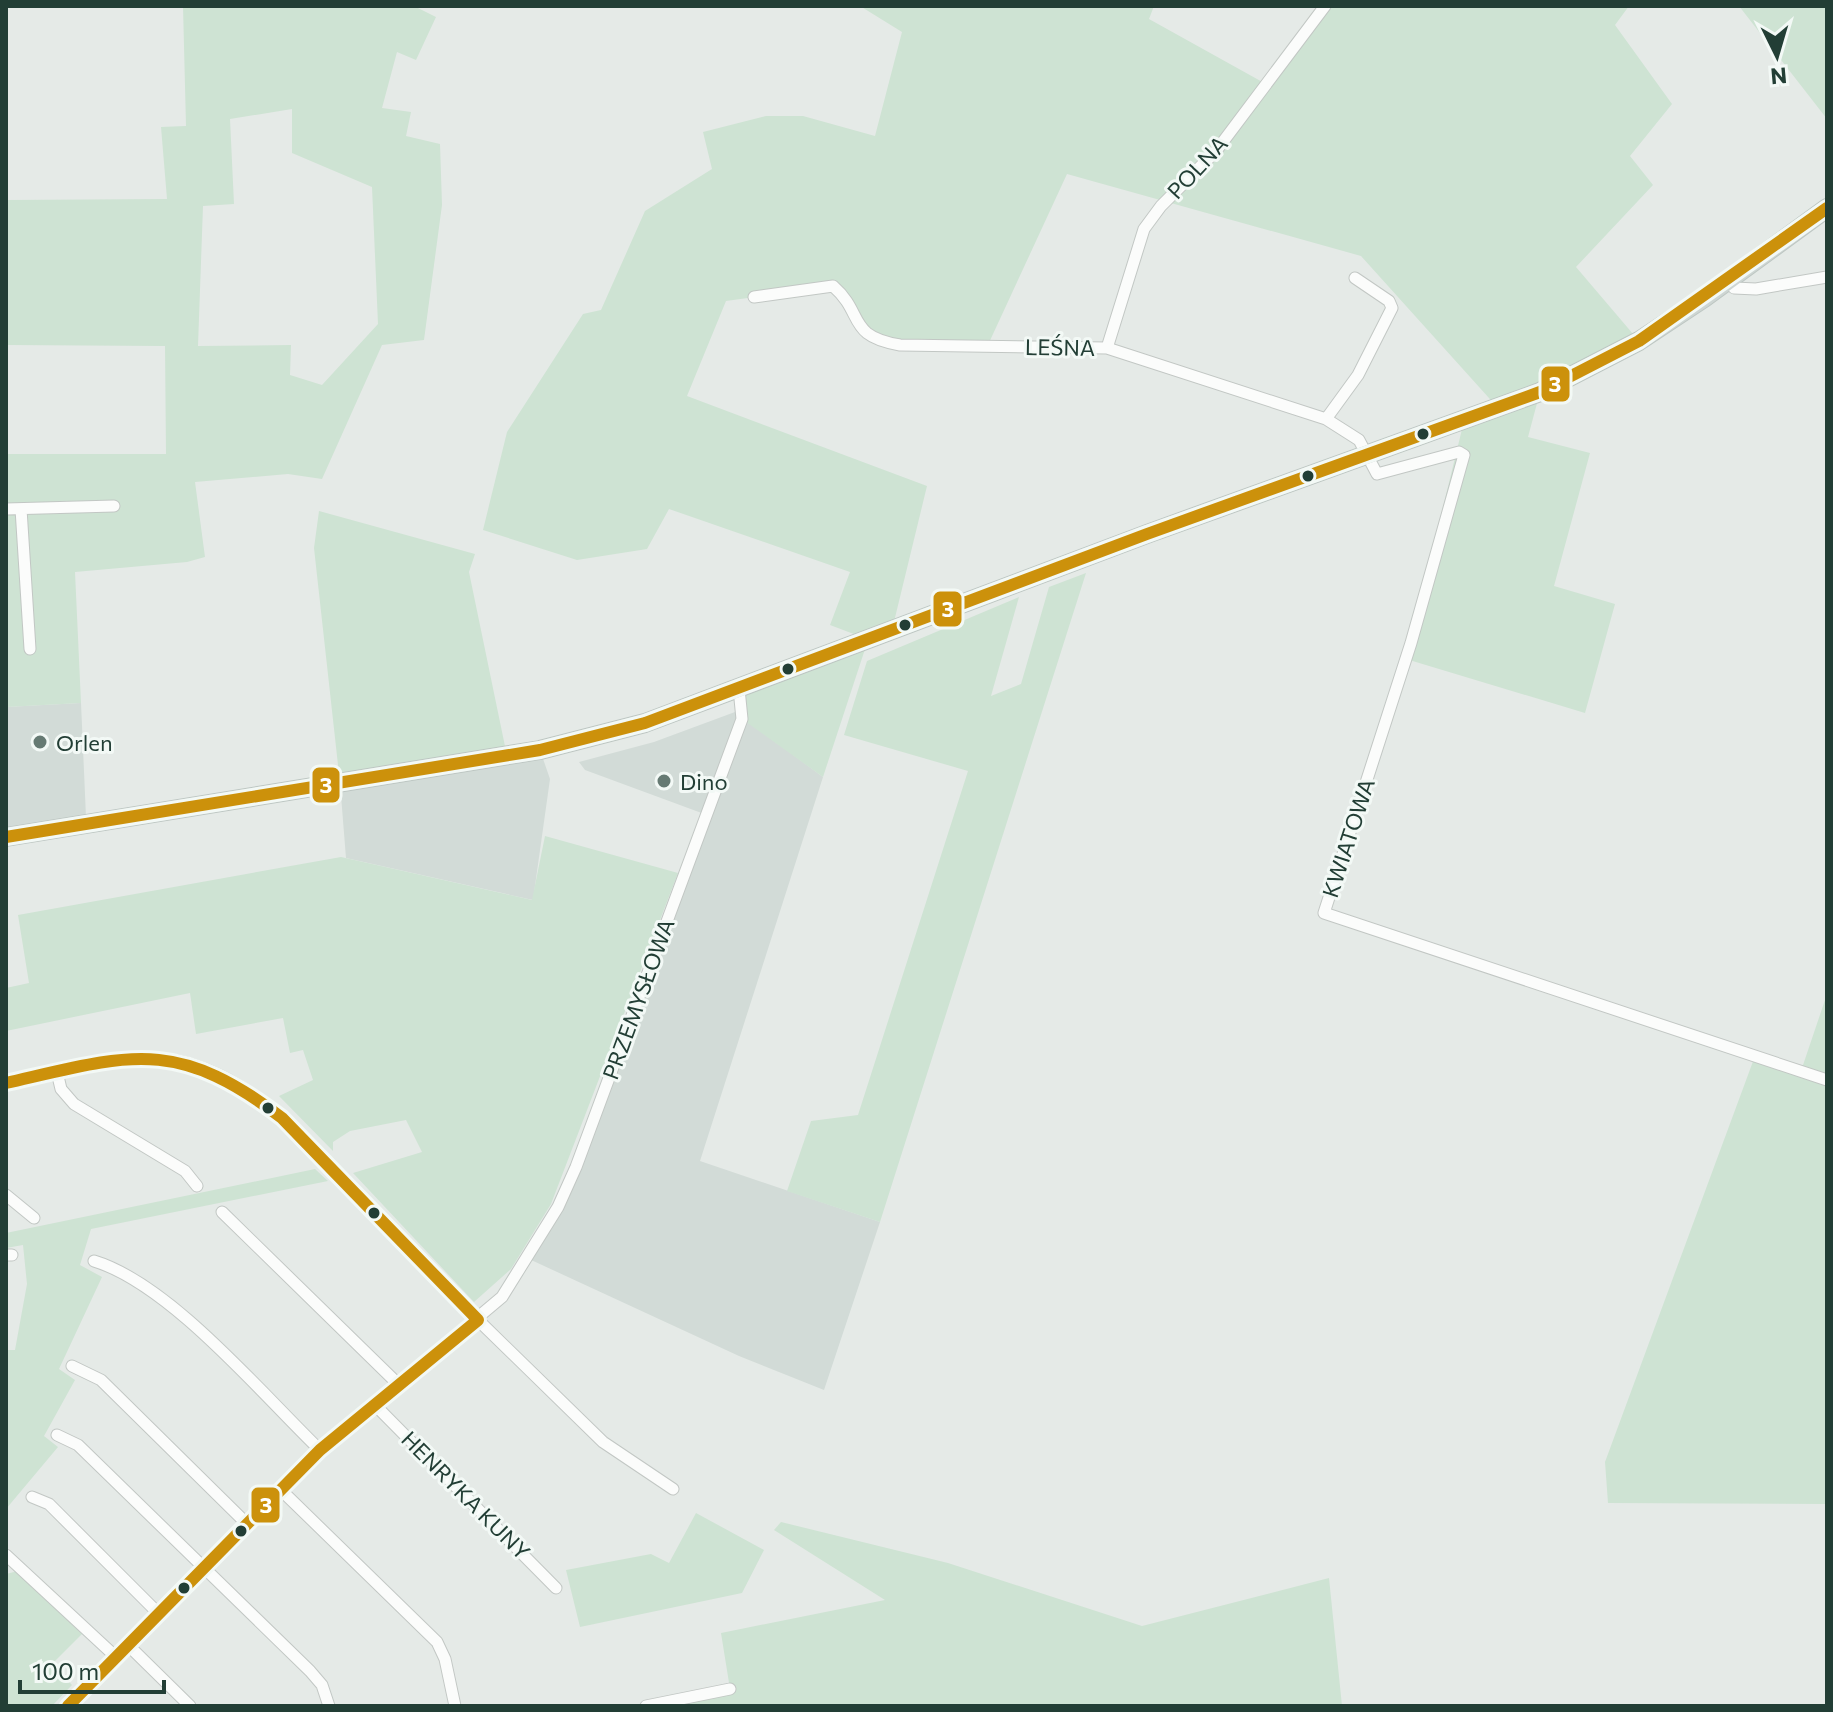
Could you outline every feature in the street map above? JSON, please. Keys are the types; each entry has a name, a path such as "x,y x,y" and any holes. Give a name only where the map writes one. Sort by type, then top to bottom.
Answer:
{"main road":[{"path":"6,837 540,750 645,723 1147,534 1540,392 1639,341 1827,208"}],"street":[{"name":"POLNA","path":"1107,348 1144,229 1161,206 1216,151 1325,6"},
{"path":"1727,281 1734,288 1756,289 1827,277"},
{"path":"1326,419 1358,375 1392,308 1389,301 1355,278"},
{"name":"LEŚNA","path":"754,297 833,286 843,294 864,334 879,342 900,345 1107,348 1326,419 1359,440 1367,457"},
{"name":"KWIATOWA","path":"1367,457 1377,474 1459,452 1465,462 1324,913 1827,1080"},
{"path":"6,509 114,506"},
{"path":"21,509 30,649"},
{"name":"PRZEMYSŁOWA","path":"68,1706 320,1450 502,1297 558,1207 576,1167 742,719 739,689"},
{"path":"6,1083 121,1059 172,1057 225,1076 251,1092 282,1118 478,1320 603,1442 673,1489"},
{"path":"57,1072 61,1089 74,1104 185,1171 197,1186"},
{"path":"6,1195 34,1218"},
{"path":"222,1212 398,1384"},
{"path":"94,1261 115,1268 145,1285 173,1307 320,1450"},
{"path":"72,1366 101,1380 247,1524"},
{"name":"HENRYKA KUNY","path":"374,1404 556,1588"},
{"path":"57,1435 78,1445 310,1671 322,1685 329,1706"},
{"path":"280,1489 437,1642 445,1659 455,1706"},
{"path":"32,1497 49,1504 158,1613"},
{"path":"6,1555 116,1657"},
{"path":"128,1645 190,1706"},
{"path":"646,1706 730,1689"}],"shaded area":[{"path":"81,703 86,817 6,832 6,707"},
{"path":"735,712 823,777 700,1161 880,1222 824,1390 739,1356 529,1259 558,1207 707,815 585,770 579,762 654,742"},
{"path":"540,750 550,779 533,900 346,858 340,783"}],"green space":[{"path":"183,6 414,6 436,17 416,60 397,52 382,108 411,112 406,136 440,144 442,205 424,340 382,345 322,479 288,474 195,482 205,557 187,562 75,572 81,703 6,707 6,454 166,454 165,346 6,345 6,200 167,199 161,127 186,126","holes":["292,109 292,153 372,187 378,324 322,385 290,375 291,345 198,346 203,206 234,204 230,119"]},
{"path":"860,6 1154,6 1149,19 1266,84 1325,6 1629,6 1615,25 1672,104 1630,156 1653,185 1576,267 1639,341 1540,392 1528,437 1590,453 1554,586 1615,604 1585,713 1406,659 1464,421 1498,408 1361,256 1067,174 987,347 879,342 833,286 726,301 687,396 927,486 892,630 868,640 823,777 742,719 739,689 867,639 830,625 850,572 669,509 647,549 577,560 483,530 507,432 583,314 601,310 645,211 712,169 703,132 766,116 803,116 875,136 902,32"},
{"path":"1739,6 1827,6 1827,119"},
{"path":"319,511 475,554 469,572 507,756 340,783 314,548"},
{"path":"1086,573 880,1222 787,1191 811,1121 858,1115 968,771 844,735 867,661 1019,597 991,696 1021,684 1049,587"},
{"path":"545,836 678,873 551,1204 511,1269 474,1302 353,1173 422,1152 406,1120 350,1131 333,1142 333,1151 279,1096 313,1080 303,1050 290,1053 283,1018 196,1034 190,993 6,1031 6,988 29,983 18,915 341,857 532,900"},
{"path":"1827,994 1827,1504 1608,1503 1605,1462 1755,1056 1801,1071"},
{"path":"315,1169 328,1181 91,1229 80,1265 102,1277 59,1369 75,1380 44,1436 58,1447 6,1509 6,1350 15,1350 27,1284 23,1245 6,1248 6,1233"},
{"path":"696,1513 764,1550 742,1593 580,1627 566,1570 651,1554 669,1563"},
{"path":"781,1522 948,1563 1142,1626 1329,1578 1342,1706 646,1706 730,1689 721,1633 885,1600 774,1530"},
{"path":"18,1571 82,1634 52,1664 72,1685 52,1706 6,1706 6,1574"}],"transit line":[{"name":"3","path":"6,837 540,750 645,723 1147,534 1540,392 1639,341 1827,208"},
{"name":"3","path":"6,1083 119,1060 150,1059 211,1074 282,1118 478,1320"},
{"name":"3","path":"68,1706 320,1450 478,1320"}],"place":[{"name":"Orlen","path":"40,742"},
{"name":"Dino","path":"664,781"}]}
